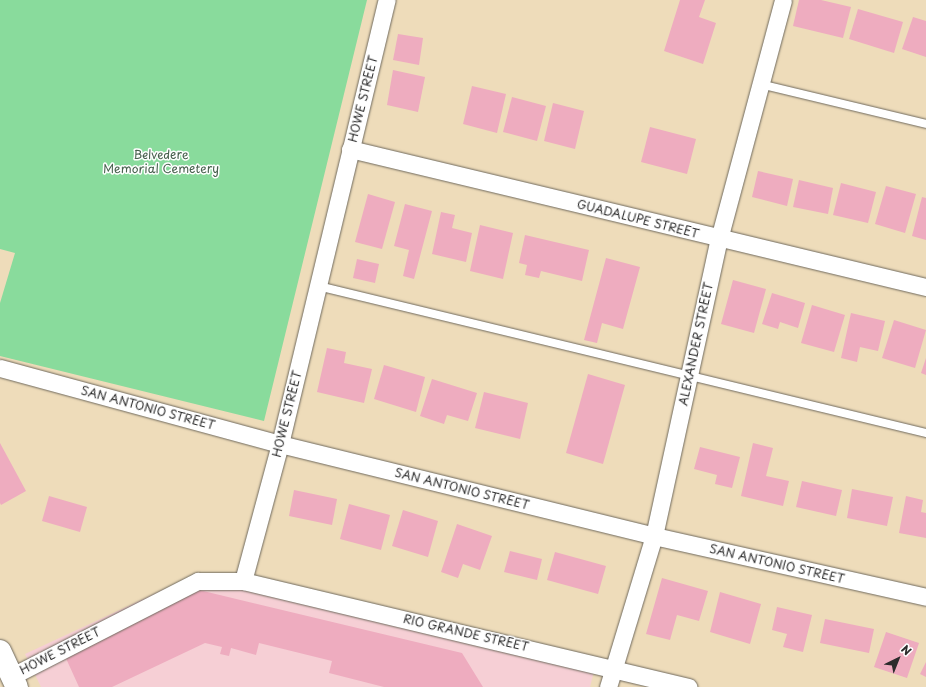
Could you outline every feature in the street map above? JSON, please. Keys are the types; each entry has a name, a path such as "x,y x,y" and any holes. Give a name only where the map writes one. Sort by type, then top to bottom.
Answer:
{"main road":[{"path":"0,651 15,682"}],"street":[{"name":"HOWE STREET","path":"15,682 198,582 243,581 280,444 350,149 388,0"},
{"name":"ALEXANDER STREET","path":"608,687 654,536 719,239 783,0"},
{"name":"GUADALUPE STREET","path":"350,149 719,239 926,287"},
{"name":"SAN ANTONIO STREET","path":"0,368 280,444 654,536 926,597"},
{"name":"RIO GRANDE STREET","path":"243,581 689,687"}],"lane":[{"path":"760,84 926,124"},
{"path":"318,286 926,433"}],"shaded area":[{"path":"195,575 594,671 590,687 41,687 25,654"}],"green space":[{"name":"Belvedere Memorial Cemetery","path":"0,0 367,0 264,421 0,356 0,303 15,253 0,249"}],"building":[{"path":"680,0 705,0 699,17 716,23 703,64 664,51"},
{"path":"799,0 821,0 851,7 843,38 793,26"},
{"path":"858,9 903,22 894,53 849,39"},
{"path":"913,17 926,21 926,57 902,49"},
{"path":"398,34 423,38 419,65 393,60"},
{"path":"393,70 425,77 418,112 387,105"},
{"path":"472,86 506,94 497,133 463,124"},
{"path":"512,97 546,106 537,141 503,132"},
{"path":"553,103 584,111 575,149 544,141"},
{"path":"650,127 696,139 687,174 641,162"},
{"path":"758,171 793,179 787,206 752,197"},
{"path":"799,180 833,188 828,214 793,207"},
{"path":"841,183 876,192 868,223 833,215"},
{"path":"886,186 916,194 905,233 875,224"},
{"path":"368,194 395,202 382,249 355,242"},
{"path":"922,197 926,198 926,240 912,236"},
{"path":"405,204 432,211 414,279 403,276 409,250 394,246"},
{"path":"441,212 455,215 452,228 472,233 466,262 432,254"},
{"path":"480,225 513,233 503,279 470,271"},
{"path":"525,235 589,250 582,281 541,271 539,278 525,275 527,265 519,263"},
{"path":"606,258 640,267 623,329 602,323 597,343 584,340"},
{"path":"357,259 379,264 375,283 353,278"},
{"path":"733,280 766,289 754,333 721,324"},
{"path":"772,293 805,303 798,328 780,322 778,329 762,324"},
{"path":"812,305 845,315 834,352 801,343"},
{"path":"851,313 885,321 878,351 860,347 857,362 841,358"},
{"path":"894,320 926,330 915,368 882,358"},
{"path":"327,348 346,352 344,363 372,369 364,403 317,392"},
{"path":"926,358 926,375 921,373"},
{"path":"384,365 425,377 416,412 374,399"},
{"path":"588,374 625,385 603,464 566,453"},
{"path":"432,379 477,393 468,421 447,415 444,424 420,416"},
{"path":"484,392 528,403 520,439 475,428"},
{"path":"0,443 26,491 1,505 0,503"},
{"path":"753,443 773,448 766,476 789,481 783,506 741,496"},
{"path":"700,447 740,457 732,488 715,484 717,475 694,469"},
{"path":"802,481 842,490 836,516 796,507"},
{"path":"852,489 893,497 887,526 847,518"},
{"path":"294,490 337,499 332,525 289,516"},
{"path":"49,496 87,507 80,532 42,521"},
{"path":"906,496 923,500 921,512 926,513 926,538 899,533"},
{"path":"349,504 390,515 381,550 340,539"},
{"path":"403,510 438,521 428,557 392,546"},
{"path":"457,524 492,536 480,570 463,564 458,578 441,572"},
{"path":"510,551 542,559 537,580 504,572"},
{"path":"555,552 606,566 598,594 547,580"},
{"path":"662,578 708,591 699,621 677,615 670,640 646,634"},
{"path":"199,590 462,653 483,687 384,687 329,673 332,661 259,643 256,655 231,648 229,656 220,654 222,647 205,643 112,687 79,687 64,654"},
{"path":"720,592 761,604 750,644 710,632"},
{"path":"777,607 812,615 803,652 783,647 787,634 772,630"},
{"path":"825,619 874,629 869,653 820,643"},
{"path":"886,632 919,643 907,678 874,667"},
{"path":"926,662 926,677 920,674"}]}
